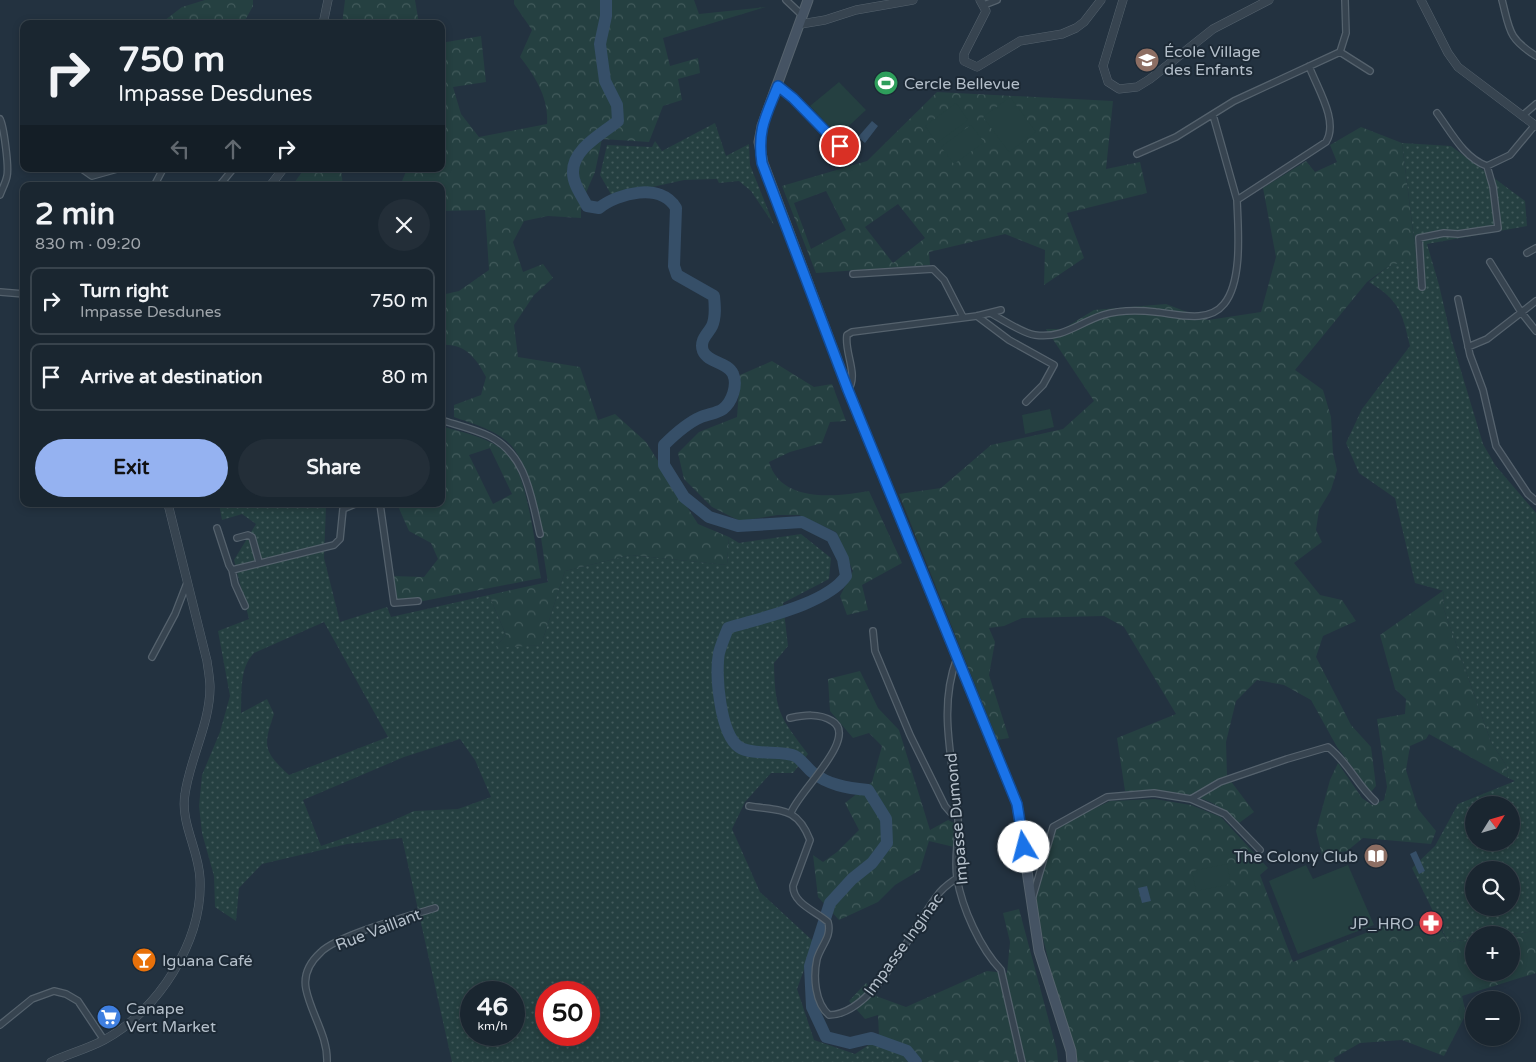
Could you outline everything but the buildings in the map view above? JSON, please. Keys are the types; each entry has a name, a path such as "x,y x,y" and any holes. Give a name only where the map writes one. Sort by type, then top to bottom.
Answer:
{"main road":[{"path":"808,0 762,126 759,142 762,163 848,390 1017,804 1039,951 1071,1051 1072,1062"}],"street":[{"path":"325,20 328,0"},
{"path":"786,0 802,20 825,20 856,10 913,0"},
{"path":"997,0 982,2 984,16 964,54 964,61 977,66 1020,41 1062,34 1076,28 1084,22 1101,0"},
{"path":"1123,0 1103,66 1108,82 1119,89 1136,87 1150,79 1214,29 1269,0"},
{"path":"1137,154 1176,137 1234,101 1340,52 1346,32 1344,0"},
{"path":"1421,0 1440,38 1458,67 1535,125 1510,155 1487,166 1480,164 1464,151 1437,113"},
{"path":"1502,0 1510,34 1515,41 1536,56"},
{"path":"1340,52 1370,71"},
{"path":"1236,200 1326,142 1330,134 1331,122 1309,66"},
{"path":"778,86 793,98 852,158"},
{"path":"1522,116 1536,104"},
{"path":"990,313 1034,335 1064,334 1103,315 1123,312 1155,312 1189,317 1205,316 1224,304 1236,275 1238,231 1236,200 1213,114"},
{"path":"0,119 4,129 4,150 8,169 0,195"},
{"path":"1422,287 1419,238 1444,233 1458,234 1498,228 1493,187 1487,166"},
{"path":"86,172 92,176 106,172"},
{"path":"222,182 231,172"},
{"path":"273,182 281,172"},
{"path":"1527,253 1536,248"},
{"path":"1490,262 1521,312 1536,331"},
{"path":"853,274 933,269 944,280 963,317"},
{"path":"0,292 20,294"},
{"path":"1458,299 1468,347 1483,390 1496,446 1528,494 1536,502"},
{"path":"1468,347 1487,339 1536,301"},
{"path":"848,390 852,385 846,342 847,335 852,332 977,316 1001,310"},
{"path":"977,316 1009,340 1054,364 1043,385 1026,402"},
{"path":"445,421 489,436 514,454 526,477 540,534"},
{"path":"51,1062 104,1040 143,1011 160,994 194,928 199,909 200,878 187,823 184,794 207,710 210,687 207,661 169,507"},
{"path":"232,570 334,545 340,539 343,509 348,507"},
{"path":"380,507 394,603 418,602"},
{"path":"218,528 228,565 232,570 235,584 245,606"},
{"path":"237,538 248,535 252,537 259,562"},
{"path":"152,657 175,614 187,583"},
{"path":"873,631 875,651 914,743 945,806 951,813 958,816"},
{"name":"Impasse Dumond","path":"958,658 950,678 947,705 948,736 958,816 957,878 970,923 991,960 1001,970 1022,1062"},
{"path":"749,806 791,813 793,807 834,751 839,728 828,719 813,715 790,718"},
{"path":"1191,799 1220,782 1287,758 1328,747 1340,756 1375,801"},
{"path":"1120,788 1121,796"},
{"path":"1031,902 1053,827 1107,797 1154,793 1191,799 1225,814 1260,850"},
{"name":"Impasse Inginac","path":"791,813 802,823 810,840 793,886 793,893 796,899 828,922 829,935 817,959 816,985 823,1010 829,1015 838,1015 866,998 937,895 957,878"},
{"name":"Rue Vaillant","path":"327,1062 320,1028 306,990 305,974 312,963 322,951 340,941 435,908"},
{"path":"0,1025 32,999 54,991 66,994 78,1001 104,1040"}],"green space":[{"path":"205,0 253,0 253,6 245,20 165,20 182,7"},
{"path":"345,0 415,0 418,20 342,20"},
{"path":"514,0 694,0 699,14 766,7 663,38 670,66 698,58 700,73 678,79 682,100 663,106 649,142 602,139 595,172 581,204 581,218 548,216 524,221 513,242 523,272 543,264 553,278 534,295 514,325 518,357 580,367 598,420 615,414 646,442 698,524 729,537 727,565 631,555 565,571 541,645 495,648 506,635 489,595 548,582 533,494 528,477 514,449 502,437 454,417 454,405 481,395 486,377 469,353 457,346 445,345 445,294 459,291 489,270 485,210 445,211 445,182 402,182 406,172 445,172 445,42 481,36 486,82 453,87 461,114 479,137 547,124 546,105 540,88 520,57 532,30 514,4"},
{"path":"839,82 866,110 838,136 810,106"},
{"path":"937,92 1113,101 1106,169 1140,162 1147,193 1067,213 1084,258 1044,285 1045,250 1005,234 929,252 930,265 816,273 782,186 867,161","holes":["826,191 846,230 811,249 794,203","898,204 925,238 893,263 865,227"]},
{"path":"1010,97 1036,132 1009,152 983,117"},
{"path":"956,103 968,120 937,143 925,126"},
{"path":"715,123 726,156 749,144 750,165 774,225 751,191 739,181 719,183 717,179 684,180 612,196 600,175 607,145 652,147 655,141 662,151"},
{"path":"971,125 984,142 954,164 941,147"},
{"path":"1361,127 1402,143 1416,256 1386,268 1367,282 1295,370 1323,390 1331,417 1333,453 1337,470 1331,490 1319,510 1316,530 1322,542 1294,563 1320,595 1342,600 1356,621 1323,636 1316,657 1351,725 1371,747 1376,786 1371,792 1337,747 1311,700 1284,685 1257,680 1236,701 1226,742 1227,776 1254,812 1239,823 1227,812 1201,798 1172,792 1125,791 1117,738 1176,714 1124,627 1104,616 1022,618 1004,626 989,628 995,642 989,675 1009,738 997,740 899,494 941,488 991,445 1063,429 1094,401 1046,329 1063,329 1094,310 1166,304 1208,320 1261,312 1276,257 1263,188 1306,161 1315,172 1337,162 1330,145"},
{"path":"1402,143 1451,146 1525,201 1527,226 1427,244 1452,341 1483,444 1495,465 1536,513 1536,931 1520,933 1520,926 1465,926 1465,940 1448,942 1412,868 1435,846 1458,804 1465,801 1465,851 1520,851 1520,796 1478,796 1515,781 1508,778 1506,765 1491,742 1443,607 1444,591 1415,583 1395,498 1359,473 1346,443 1362,409 1410,346 1405,324 1398,308 1387,295 1369,282 1386,268 1416,255"},
{"path":"302,172 341,172 343,182 295,182"},
{"path":"772,361 814,387 832,384 846,421 830,422 822,443 790,452 769,462 775,475 785,485 797,491 811,494 841,495 869,491 902,563 862,585 868,610 847,615 840,596 853,571 836,532 799,515 778,515 740,521 712,507 684,479 678,453 699,432 737,417 740,375"},
{"path":"1050,409 1054,427 1025,434 1022,415"},
{"path":"445,427 477,436 494,444 508,455 521,478 530,513 541,578 398,606 392,576 424,577 438,559 431,543 409,531 398,507 445,507","holes":["490,448 512,494 493,504 469,455"]},
{"path":"220,507 326,507 324,558 340,622 387,607 391,617 489,595 506,635 496,647 541,645 565,571 631,555 727,565 729,537 739,543 801,534 831,558 829,579 783,603 788,646 774,663 776,692 780,712 808,754 793,773 771,773 745,802 732,829 760,892 814,942 797,989 814,1040 855,1054 873,1042 905,1055 912,1062 452,1062 402,838 347,844 262,864 239,888 236,921 215,907 214,876 202,833 199,806 202,775 220,732 230,696 218,631 249,619 234,560 256,524 242,514 222,520","holes":["324,622 388,737 289,775 270,754 267,741 274,714 267,699 241,713 244,673 249,659 254,653","460,739 475,760 491,797 458,809 414,811 390,822 321,846 303,800 404,757"]},
{"path":"1444,590 1443,607 1491,742 1506,765 1508,778 1429,734 1426,739 1410,746 1406,770 1418,809 1436,831 1431,844 1363,838 1347,851 1322,855 1316,831 1330,780 1338,763 1362,798 1372,805 1384,800 1387,787 1377,719 1405,714 1406,699 1395,689 1380,635"},
{"path":"860,671 878,708 899,730 930,830 948,820 954,823 954,847 929,841 920,870 895,885 878,902 839,920 818,897 813,855 823,862 837,852 859,830 845,803 872,782 882,746 869,733 853,738 830,711 828,679"},
{"path":"1155,799 1191,805 1221,817 1268,868 1260,875 1293,962 1383,926 1439,926 1448,942 1465,940 1465,981 1510,981 1478,991 1465,991 1465,995 1462,996 1465,1016 1444,1056 1402,1040 1360,1043 1334,1058 1335,1062 1077,1062 1055,988 1035,905 1054,828 1110,801"},
{"path":"1227,864 1231,884 1196,891 1192,871"},
{"path":"1306,865 1313,879 1348,865 1374,925 1298,954 1269,881"},
{"path":"1019,909 1057,1051 1058,1062 919,1062 904,1047 879,1036 878,1015 865,1019 849,1001 866,983 876,996 906,1007 987,971 1007,973 1010,942 1003,913"},
{"path":"1536,931 1536,973 1520,978 1520,933"}],"water":[{"path":"872,121 878,126 865,143 858,137"},
{"path":"1416,851 1425,871 1419,874 1410,854"},
{"path":"1147,886 1151,901 1142,903 1138,888"}],"waterway":[{"path":"606,0 606,16 600,44 605,81 617,105 618,121 589,143 577,157 574,164 574,181 587,206 599,208 617,198 639,193 650,193 660,195 669,200 676,208 674,266 677,275 714,296 714,319 703,340 702,347 709,358 730,370 735,383 729,402 723,409 691,422 664,445 664,465 684,497 709,517 738,526 802,522 832,537 843,559 846,576 837,586 809,602 775,615 728,628 720,650 718,663 720,703 723,717 727,730 739,747 752,751 790,754 797,757 812,772 831,783 868,790 886,819 887,843 872,863 852,879 830,903 810,966 812,1007 826,1037 850,1043 871,1038 907,1051 916,1062"}],"place":[{"name":"École Village des Enfants","path":"1147,60"},
{"name":"Cercle Bellevue","path":"886,83"},
{"name":"The Colony Club","path":"1376,856"},
{"name":"JP_HRO","path":"1431,923"},
{"name":"Iguana Café","path":"144,960"},
{"name":"Canape Vert Market","path":"109,1017"}],"route":[{"path":"840,146 793,98 778,86 762,126 759,142 762,163 848,390 1017,804 1024,847"}]}
